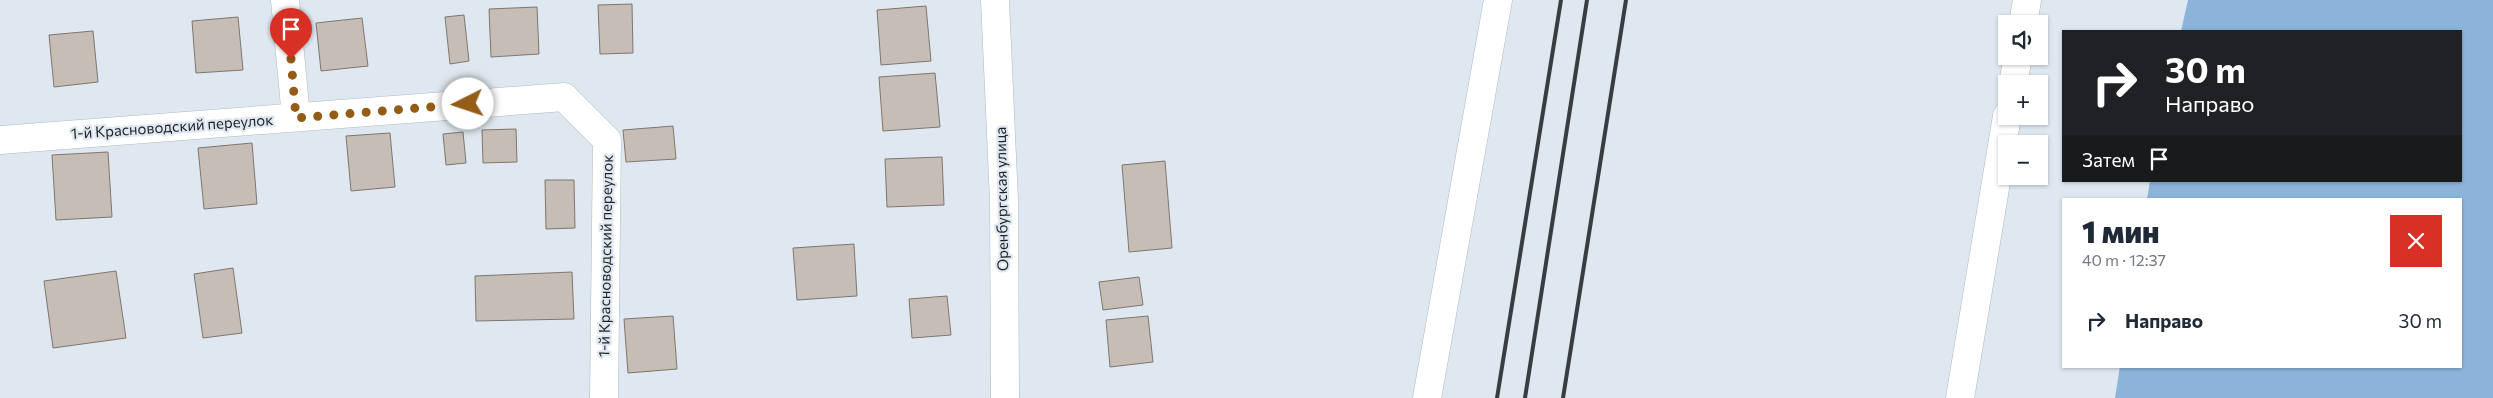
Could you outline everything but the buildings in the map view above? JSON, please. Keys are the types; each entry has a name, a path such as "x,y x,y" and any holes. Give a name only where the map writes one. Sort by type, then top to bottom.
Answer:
{"street":[{"path":"285,0 296,118"},
{"name":"Оренбургская улица","path":"995,0 1004,200 1005,398"},
{"path":"1427,398 1498,0"},
{"path":"2024,15 2027,0"},
{"name":"1-й Красноводский переулок","path":"0,140 564,97 607,140 604,398"},
{"path":"1960,398 2006,125"}],"water":[{"path":"2188,0 2493,0 2493,398 2115,398 2120,368 2462,368 2462,198 2147,198 2150,182 2462,182 2462,30 2181,30"}],"railway":[{"path":"1497,398 1561,0"},
{"path":"1525,398 1587,0"},
{"path":"1563,398 1626,0"}],"route":[{"path":"291,59 296,118 468,104"}]}
